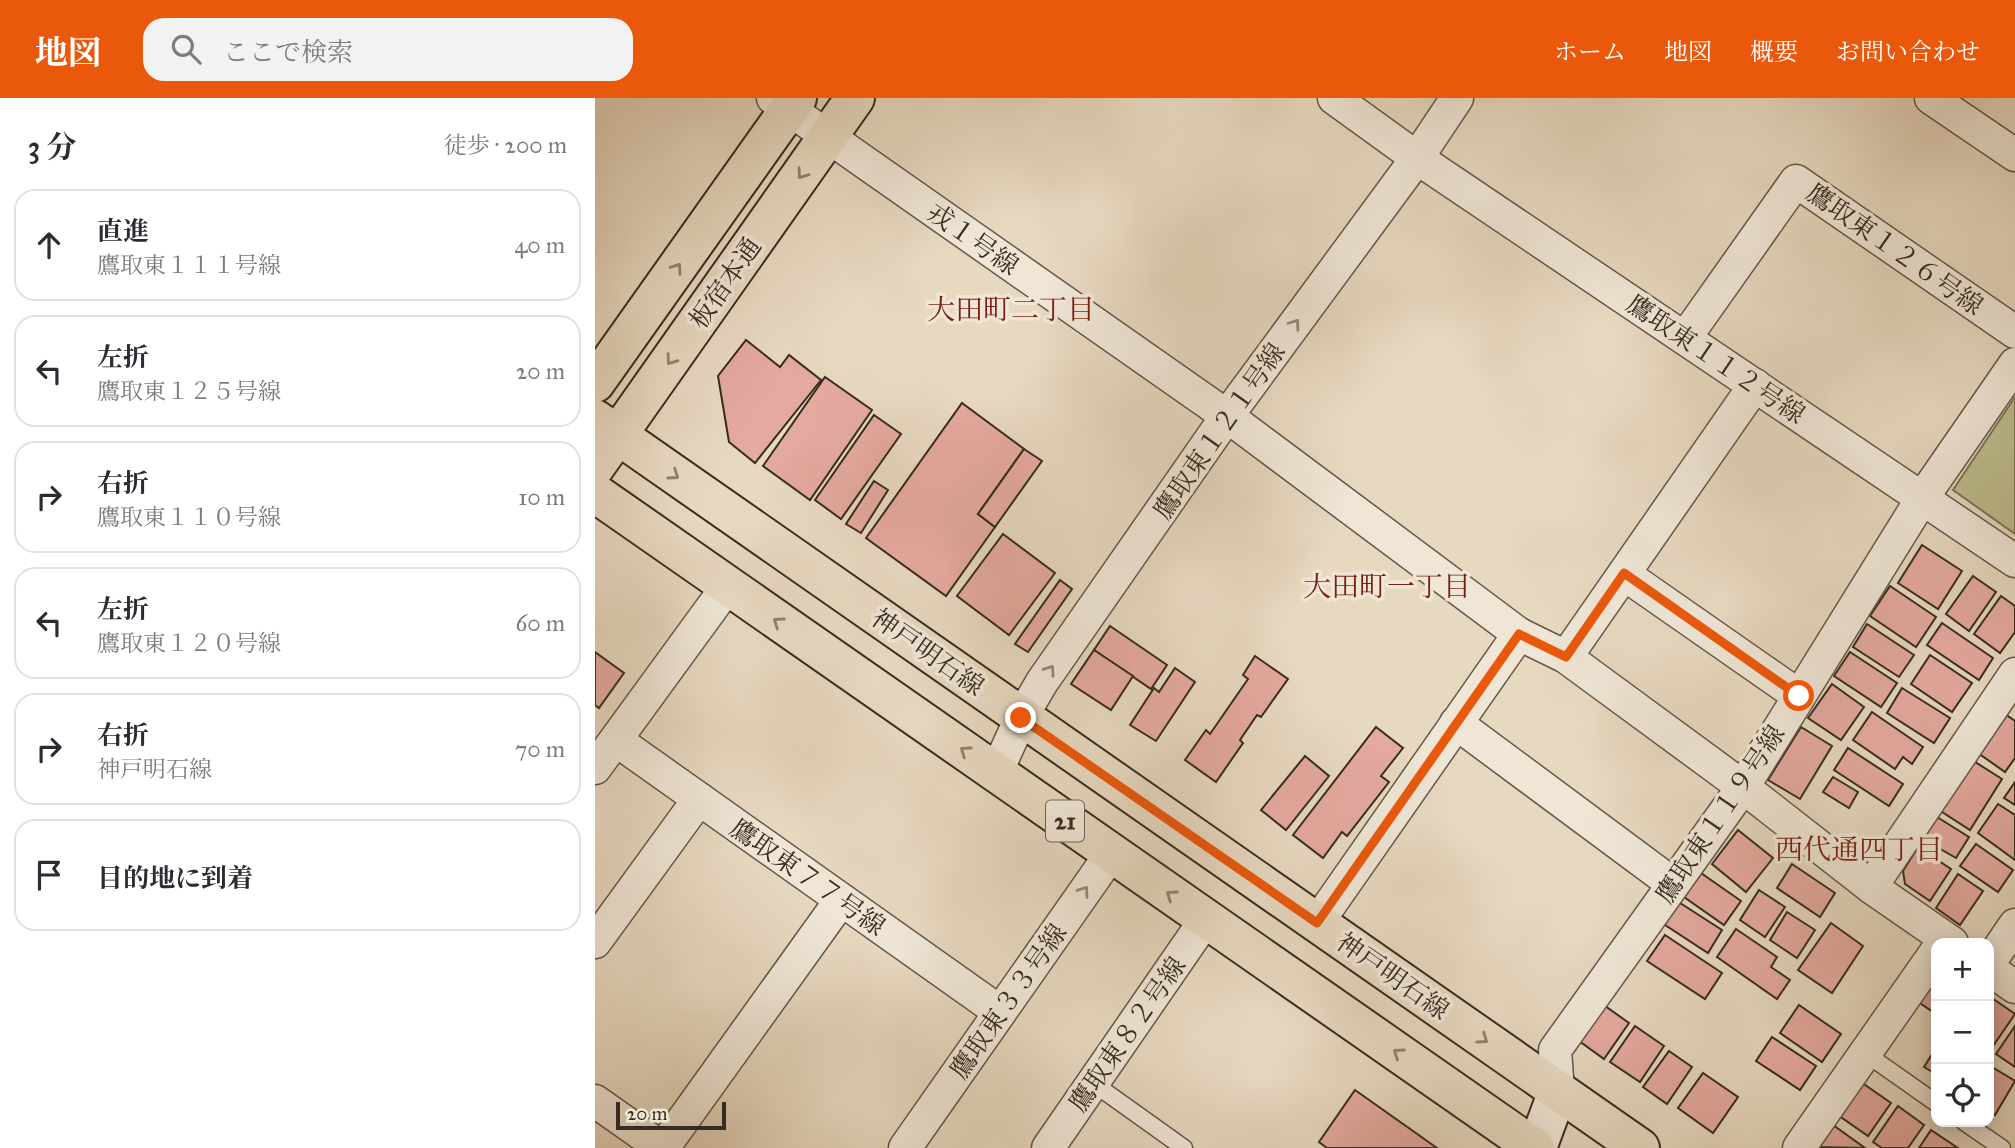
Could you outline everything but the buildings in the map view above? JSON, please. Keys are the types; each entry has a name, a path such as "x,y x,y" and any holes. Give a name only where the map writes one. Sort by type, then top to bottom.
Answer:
{"main road":[{"name":"板宿本通","path":"595,467 606,427 855,98"},
{"name":"板宿本通","path":"595,383 786,102"},
{"name":"神戸明石線","path":"606,427 1640,1148"},
{"name":"21","path":"595,493 1536,1148"}],"street":[{"name":"鷹取東１１２号線","path":"1334,98 1417,158 2015,561"},
{"name":"鷹取東１２１号線","path":"996,773 1021,718 1042,682 1227,416 1417,158 1457,98"},
{"path":"1931,98 2015,155"},
{"name":"戎１号線","path":"786,102 828,137 1227,416 1519,634 1566,657 1743,787 1936,938"},
{"name":"鷹取東１２６号線","path":"1685,338 1796,181 2015,332"},
{"name":"鷹取東１１９号線","path":"1558,1091 1555,1050 1743,787 1923,498 2015,364"},
{"path":"1566,657 1755,385"},
{"path":"1624,573 1799,696"},
{"path":"595,768 727,587"},
{"path":"1317,923 1519,634"},
{"path":"1871,887 2015,674"},
{"path":"1456,723 1673,884"},
{"name":"鷹取東７７号線","path":"616,740 1000,1012"},
{"path":"595,942 699,799"},
{"name":"鷹取東３３号線","path":"905,1148 1111,853"},
{"path":"595,1101 663,1148 841,900"},
{"name":"鷹取東８２号線","path":"1048,1148 1206,919"},
{"path":"1994,956 2015,925"},
{"path":"1799,1148 1931,962"},
{"path":"1994,972 2015,987"},
{"path":"1536,1148 1558,1091"}],"lane":[{"path":"1865,1054 1931,1100"},
{"path":"1093,1083 1184,1148"},
{"path":"1971,1127 2002,1148"}],"shaded area":[{"path":"2015,397 2015,534 1953,490"}],"district":[{"name":"大田町二丁目","path":"1011,309"},
{"name":"大田町一丁目","path":"1387,586"},
{"name":"西代通四丁目","path":"1859,849"}],"route":[{"path":"1021,718 1317,923 1519,634 1566,657 1624,573 1799,696"}]}
